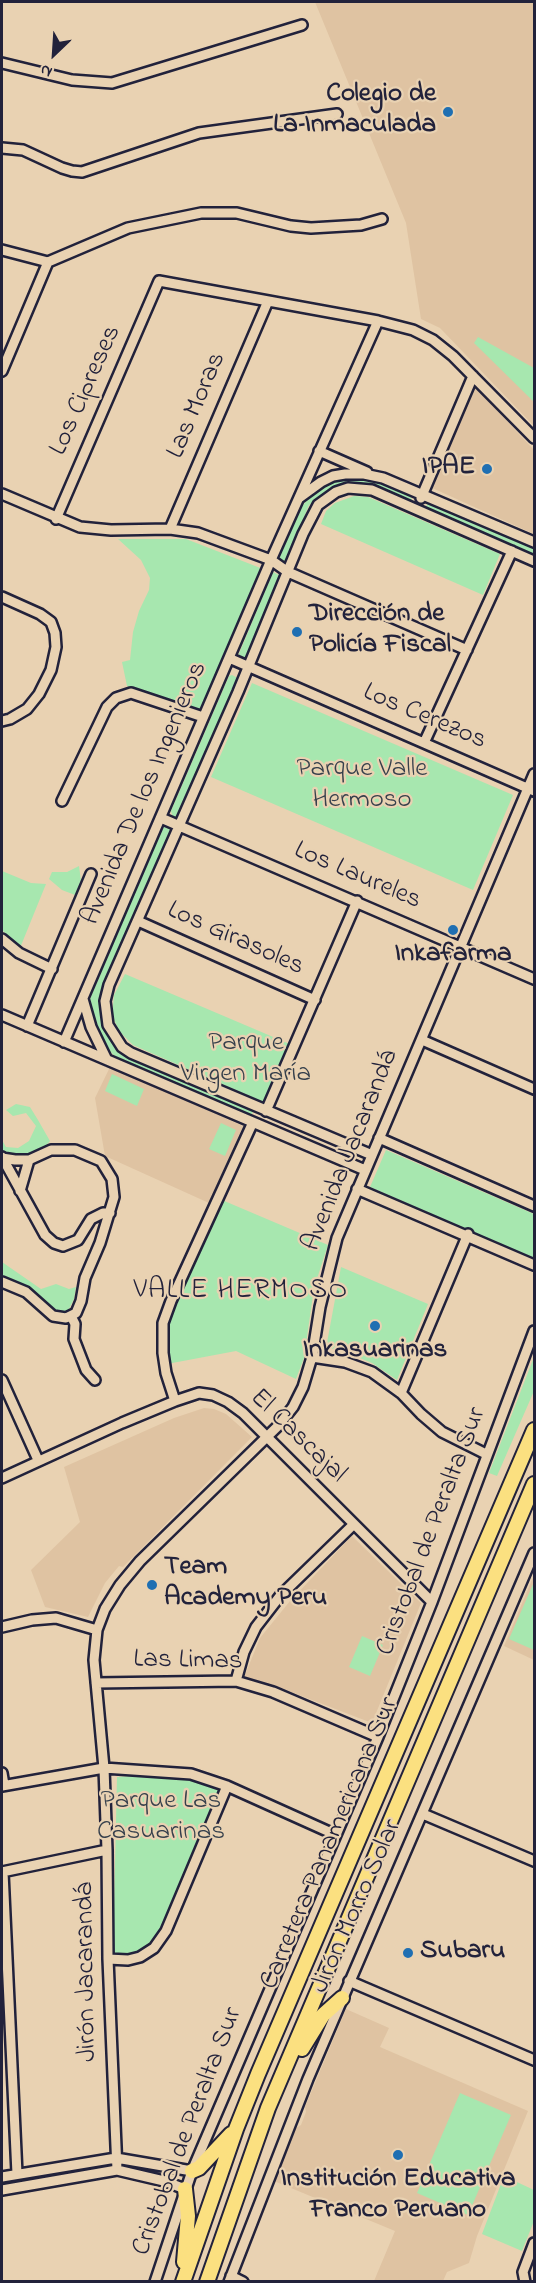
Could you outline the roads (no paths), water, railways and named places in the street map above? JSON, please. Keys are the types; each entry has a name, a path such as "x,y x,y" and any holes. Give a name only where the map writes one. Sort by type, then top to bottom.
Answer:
{"highway":[{"name":"Carretera Panamericana Sur","path":"183,2282 236,2128 534,1430"},
{"name":"Carretera Panamericana Sur","path":"207,2282 268,2108 534,1484"},
{"path":"268,2108 318,2022 342,1998"},
{"path":"192,2171 199,2168 236,2128"},
{"path":"183,2282 188,2216 185,2189"}],"street":[{"path":"2,63 72,80 112,83 302,26"},
{"path":"2,148 23,150 62,168 82,172 199,133 337,114"},
{"path":"2,250 48,262 128,228 201,213 237,213 291,226 312,228 361,225 382,219"},
{"path":"2,371 48,262"},
{"name":"Los Cipreses","path":"56,519 159,281 268,301"},
{"path":"268,301 378,321 413,330 433,340 473,376 534,438"},
{"name":"Las Moras","path":"170,529 268,301"},
{"path":"298,500 378,321"},
{"path":"417,508 473,376"},
{"path":"319,451 383,478"},
{"name":"Avenida De los Ingenieros","path":"64,1042 298,500 321,482 333,476 364,474 383,478 534,542"},
{"name":"Avenida De los Ingenieros","path":"372,1155 131,1053 122,1047 108,1025 105,1001 109,985 249,667 312,514 318,505 336,492 361,487 417,508 534,561"},
{"path":"2,494 56,519 80,527 170,529 198,533 271,560 288,572 467,650"},
{"path":"424,743 512,551"},
{"path":"2,597 40,614 51,622 56,647 51,670 39,694 27,709 2,721"},
{"name":"Los Cerezos","path":"229,658 531,790"},
{"path":"62,801 106,707 116,698 131,693 203,717"},
{"name":"Avenida Jacarandá","path":"97,1630 105,1609 120,1585 140,1561 278,1426 294,1407 303,1388 312,1358 328,1268 337,1238 531,790 534,774"},
{"name":"Los Laureles","path":"161,818 534,979"},
{"path":"27,1026 91,874"},
{"path":"266,1111 357,902"},
{"name":"Los Girasoles","path":"138,921 315,1000"},
{"path":"2,939 19,953 52,969"},
{"path":"83,999 92,1028 107,1060"},
{"path":"2,1014 366,1170"},
{"path":"422,1040 534,1089"},
{"path":"175,1401 166,1373 163,1353 164,1323 175,1292 253,1122"},
{"path":"379,1138 534,1206"},
{"path":"2,1157 29,1160 51,1150 75,1150 101,1161 112,1179 114,1197 85,1278 81,1301 76,1313 66,1318 53,1316 26,1292 2,1282"},
{"path":"2,1157 45,1235 54,1243 63,1246 78,1240 96,1216 110,1213"},
{"path":"20,1191 29,1160"},
{"path":"357,1189 468,1234 534,1265"},
{"path":"401,1393 468,1234"},
{"path":"71,1316 75,1324 74,1339 86,1371 95,1380"},
{"name":"Cristobal de Peralta Sur","path":"155,2282 192,2171 378,1737 432,1602 534,1331"},
{"path":"312,1358 345,1362 372,1372 401,1393 442,1432 486,1454"},
{"path":"2,1380 38,1460"},
{"name":"El Cascajal","path":"2,1478 38,1460 175,1401 199,1393 213,1395 243,1413 432,1602"},
{"path":"236,1682 244,1652 256,1627 280,1596 353,1524"},
{"name":"Jirón Morro Solar","path":"230,2279 349,1981 534,1553"},
{"path":"2,1627 56,1617 97,1630"},
{"name":"Jirón Jacarandá","path":"97,1630 94,1660 104,1768 108,1850 108,1959 117,2170"},
{"name":"Las Limas","path":"96,1683 236,1682 273,1692 378,1737"},
{"path":"2,1773 3,1785 104,1768 191,1774 227,1786 336,1835"},
{"path":"108,1959 128,1960 140,1957 154,1947 166,1931 227,1786"},
{"path":"423,1814 534,1861"},
{"path":"17,2174 2,1872 108,1850"},
{"path":"349,1981 534,2060"},
{"path":"2,2177 116,2158 192,2171"},
{"path":"2,2190 117,2170 164,2181 185,2189"},
{"path":"525,2282 523,2272 534,2243"},
{"path":"230,2279 243,2282"}],"place":[{"name":"Colegio de La Inmaculada","path":"448,112"},
{"name":"IPAE","path":"487,469"},
{"name":"Dirección de Policía Fiscal","path":"297,632"},
{"name":"Inkafarma","path":"453,930"},
{"name":"Inkasuarinas","path":"375,1326"},
{"name":"Team Academy Peru","path":"152,1585"},
{"name":"Subaru","path":"408,1953"},
{"name":"Institución Educativa Franco Peruano","path":"398,2155"}],"district":[{"name":"VALLE HERMOSO","path":"241,1292"}],"park label":[{"name":"Parque Valle Hermoso","path":"362,786"},
{"name":"Parque Virgen María","path":"246,1060"},
{"name":"Parque Las Casuarinas","path":"161,1818"}]}
